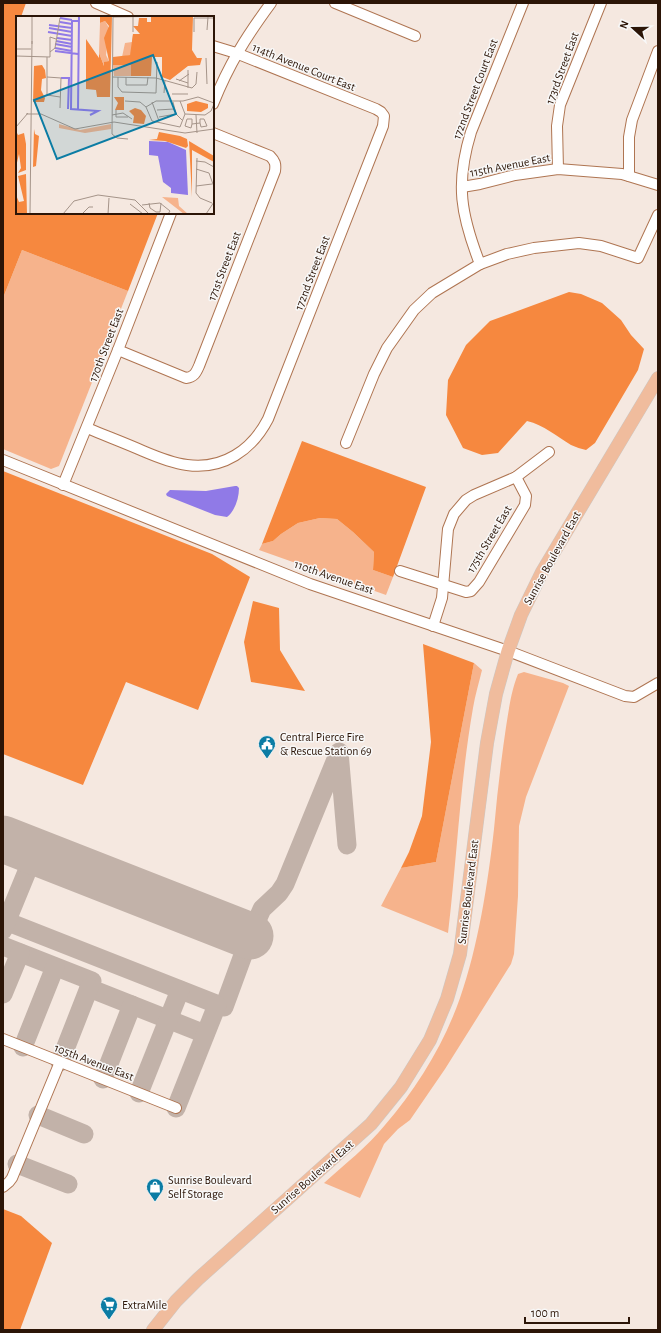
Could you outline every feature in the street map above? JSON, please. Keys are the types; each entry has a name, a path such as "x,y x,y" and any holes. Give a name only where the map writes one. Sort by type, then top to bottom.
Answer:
{"main road":[{"name":"Sunrise Boulevard East","path":"153,1330 176,1301 198,1279 371,1124 401,1087 430,1040 447,999 460,954 487,743 496,694 508,651 521,615 542,572 658,378"}],"street":[{"path":"96,3 126,16"},
{"path":"214,102 224,77 236,54 250,32 272,3"},
{"path":"335,3 415,36"},
{"name":"172nd Street Court East","path":"480,264 466,222 462,202 462,167 471,132 523,3"},
{"name":"173rd Street East","path":"558,169 557,126 560,105 601,3"},
{"name":"114th Avenue Court East","path":"214,46 376,109 384,116"},
{"path":"629,176 629,137 632,120 658,51"},
{"name":"172nd Street East","path":"87,428 165,460 187,465 205,465 227,459 251,444 258,436 268,419 383,126 384,116"},
{"name":"171st Street East","path":"118,350 183,377 191,378 196,374 275,171 275,162 270,156 214,133"},
{"name":"115th Avenue East","path":"462,186 480,184 515,175 558,169 622,174 658,185"},
{"name":"170th Street East","path":"64,485 171,214"},
{"path":"346,443 374,374 384,355 414,310 432,293 480,264 507,254 534,248 579,243 601,246 638,258 658,215"},
{"path":"433,626 442,598 448,529 454,514 466,500 516,477 549,452"},
{"name":"110th Avenue East","path":"3,460 303,581 508,651 625,696 634,697 658,683"},
{"name":"175th Street East","path":"444,585 466,592 471,591 479,582 525,505 526,496 516,477"},
{"path":"400,571 444,585"},
{"name":"105th Avenue East","path":"3,1039 176,1108"},
{"path":"4,1186 12,1178 60,1062"}],"shaded area":[{"path":"3,3 26,3 21,16 16,16 16,214 158,214 128,291 22,250 3,298"},
{"path":"22,250 128,291 59,466 51,469 3,449 3,298"},
{"path":"569,292 581,294 602,303 621,320 631,335 644,349 638,370 595,443 586,450 580,449 544,428 527,421 498,453 482,455 463,448 446,415 448,380 466,345 490,321"},
{"path":"302,441 426,487 393,577 373,570 374,552 337,519 320,518 298,523 273,541 262,544"},
{"path":"3,471 212,554 250,577 198,710 126,682 83,785 3,754"},
{"path":"235,486 239,488 237,500 234,508 227,517 215,515 167,496 166,494 170,490 206,491"},
{"path":"320,518 337,519 374,552 373,570 393,577 386,595 259,550 262,544 273,541 298,523"},
{"path":"253,601 279,608 280,650 305,691 251,682 244,642"},
{"path":"423,644 474,663 436,862 401,868 409,852 422,816 431,742"},
{"path":"474,663 482,670 474,703 465,764 448,933 381,906 401,868 436,862"},
{"path":"524,672 569,686 526,797 519,826 518,896 514,954 511,964 445,1069 410,1120 398,1129 384,1144 360,1198 324,1183 371,1141 397,1111 419,1081 438,1049 460,998 472,958 482,915 489,871 510,700 518,674"},
{"path":"3,1209 21,1216 52,1243 20,1330 3,1330"}],"taxiway":[{"path":"3,920 224,1007 250,936 262,909 279,893 285,884 339,752 347,845"},
{"path":"3,930 35,852"},
{"path":"3,946 92,981 89,988 205,1034"},
{"path":"3,994 20,953"},
{"path":"23,1047 55,967"},
{"path":"60,1062 89,988"},
{"path":"139,1093 180,990"},
{"path":"103,1079 132,1005"},
{"path":"176,1108 217,1005"},
{"path":"38,1115 84,1134"},
{"path":"17,1164 68,1184"}],"runway":[{"path":"3,839 250,936"}],"place":[{"name":"Central Pierce Fire & Rescue Station 69","path":"267,759"},
{"name":"Sunrise Boulevard Self Storage","path":"155,1202"},
{"name":"ExtraMile","path":"109,1320"}]}
